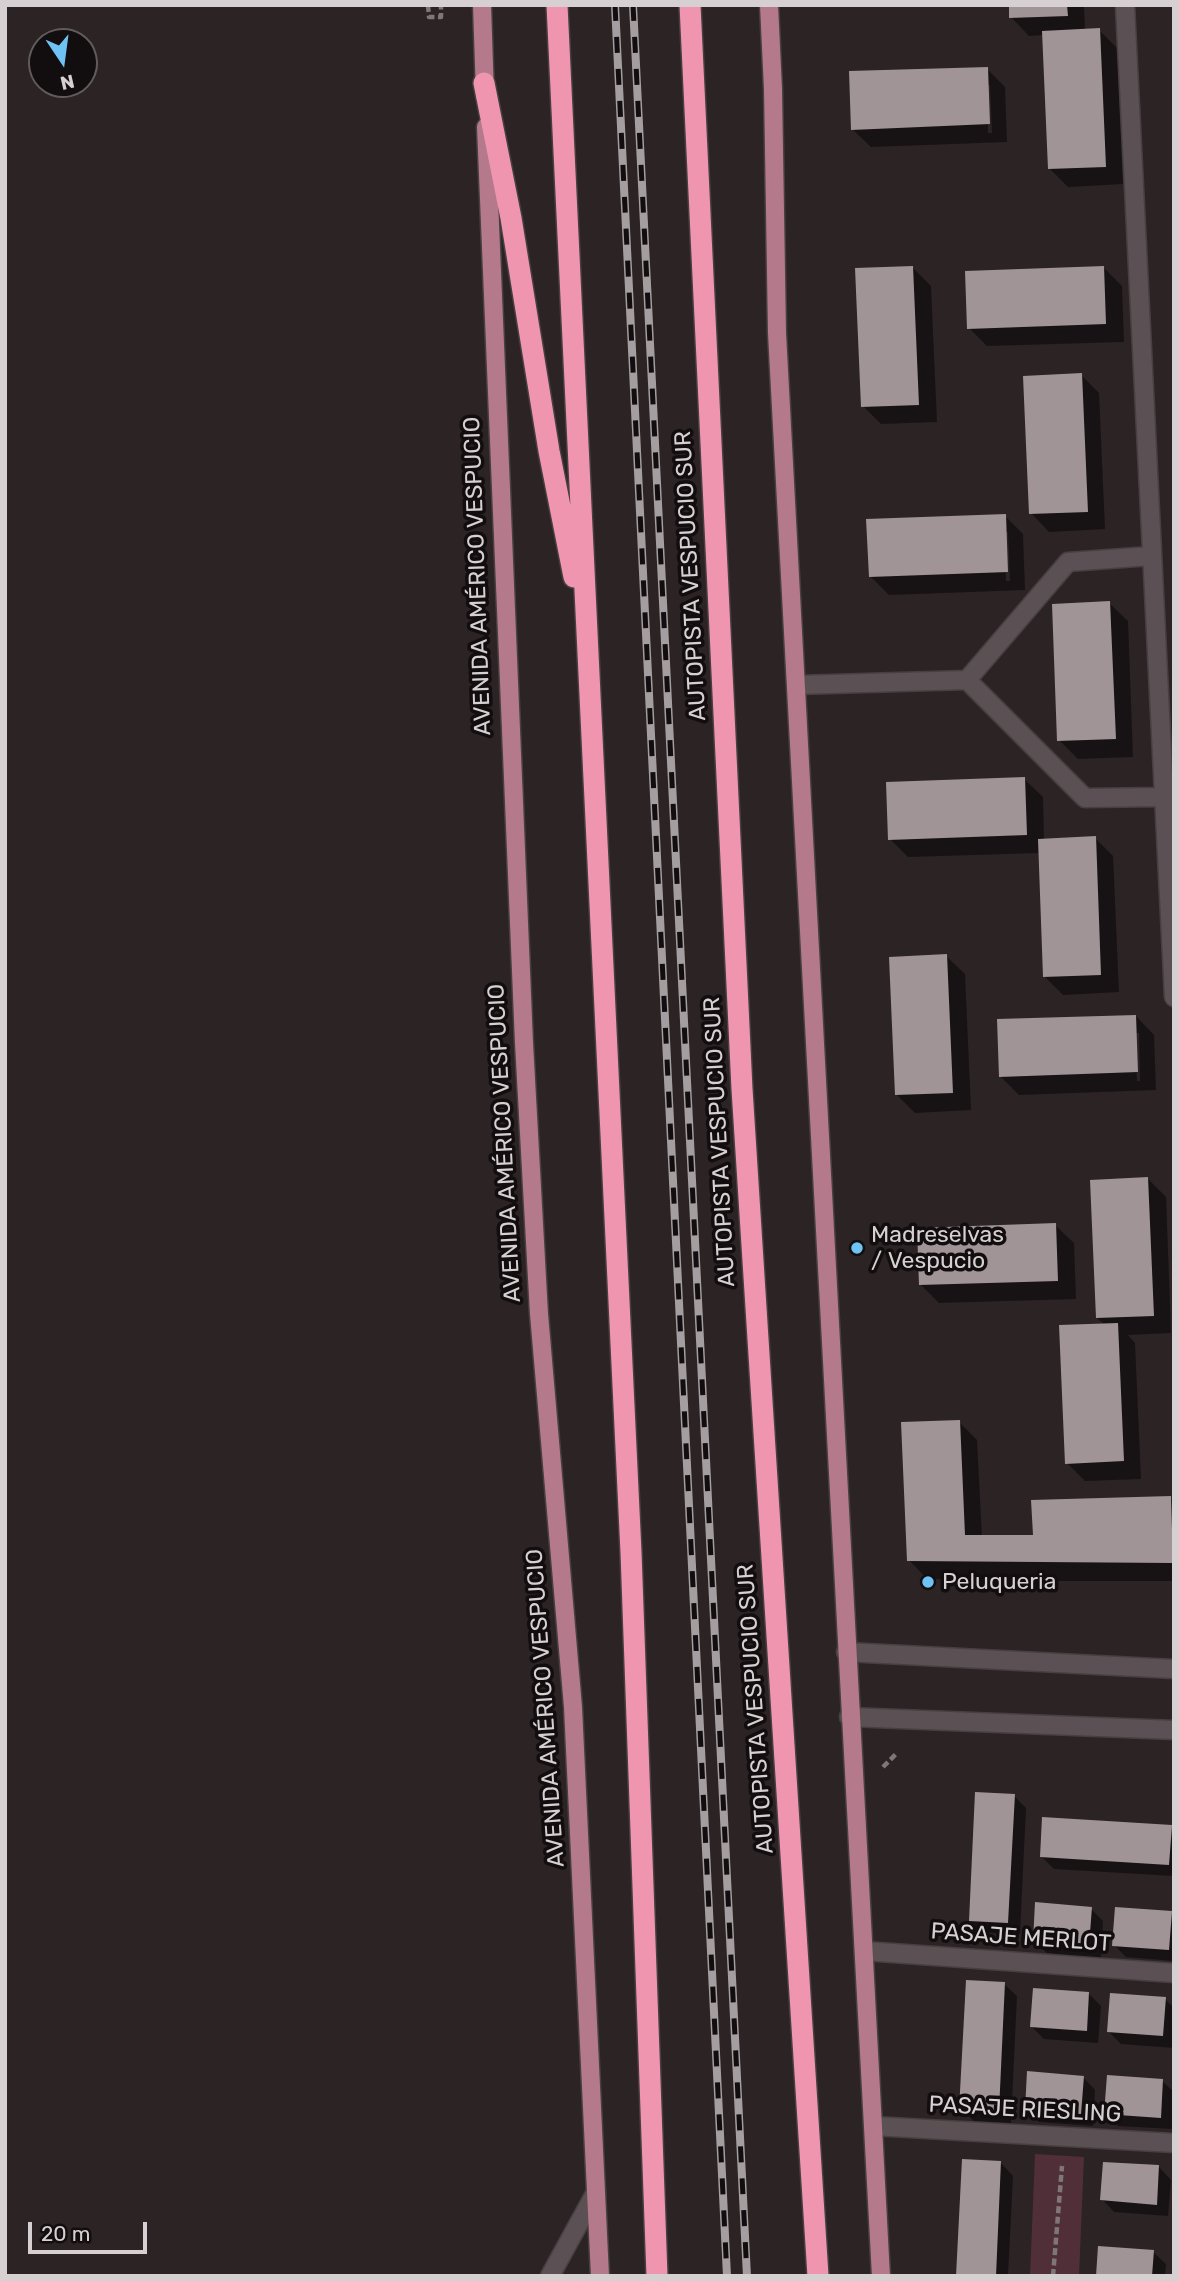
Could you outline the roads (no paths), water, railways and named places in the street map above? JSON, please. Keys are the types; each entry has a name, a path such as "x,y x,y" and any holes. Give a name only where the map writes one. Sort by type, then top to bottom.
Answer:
{"highway":[{"path":"557,5 630,1538 657,2276"},
{"name":"AUTOPISTA VESPUCIO SUR","path":"690,5 743,1089 818,2276"},
{"path":"484,83 511,218 549,451 588,642"}],"main road":[{"name":"AVENIDA AMÉRICO VESPUCIO","path":"482,5 498,482 524,1057 539,1314 573,1707 600,2276"},
{"path":"769,5 777,334 881,2276"}],"street":[{"path":"1125,5 1150,556 1174,998"},
{"path":"967,680 1068,562 1150,556"},
{"path":"797,685 967,680 1085,798 1162,797"},
{"path":"846,1652 1174,1669"},
{"path":"849,1717 1174,1730"},
{"name":"PASAJE MERLOT","path":"864,1951 1174,1973"},
{"name":"PASAJE RIESLING","path":"873,2126 1174,2143"},
{"path":"550,2276 596,2192"}],"railway":[{"path":"615,5 727,2276"},
{"path":"633,5 747,2276"}],"place":[{"name":"Madreselvas / Vespucio","path":"857,1248"},
{"name":"Peluqueria","path":"928,1582"}]}
